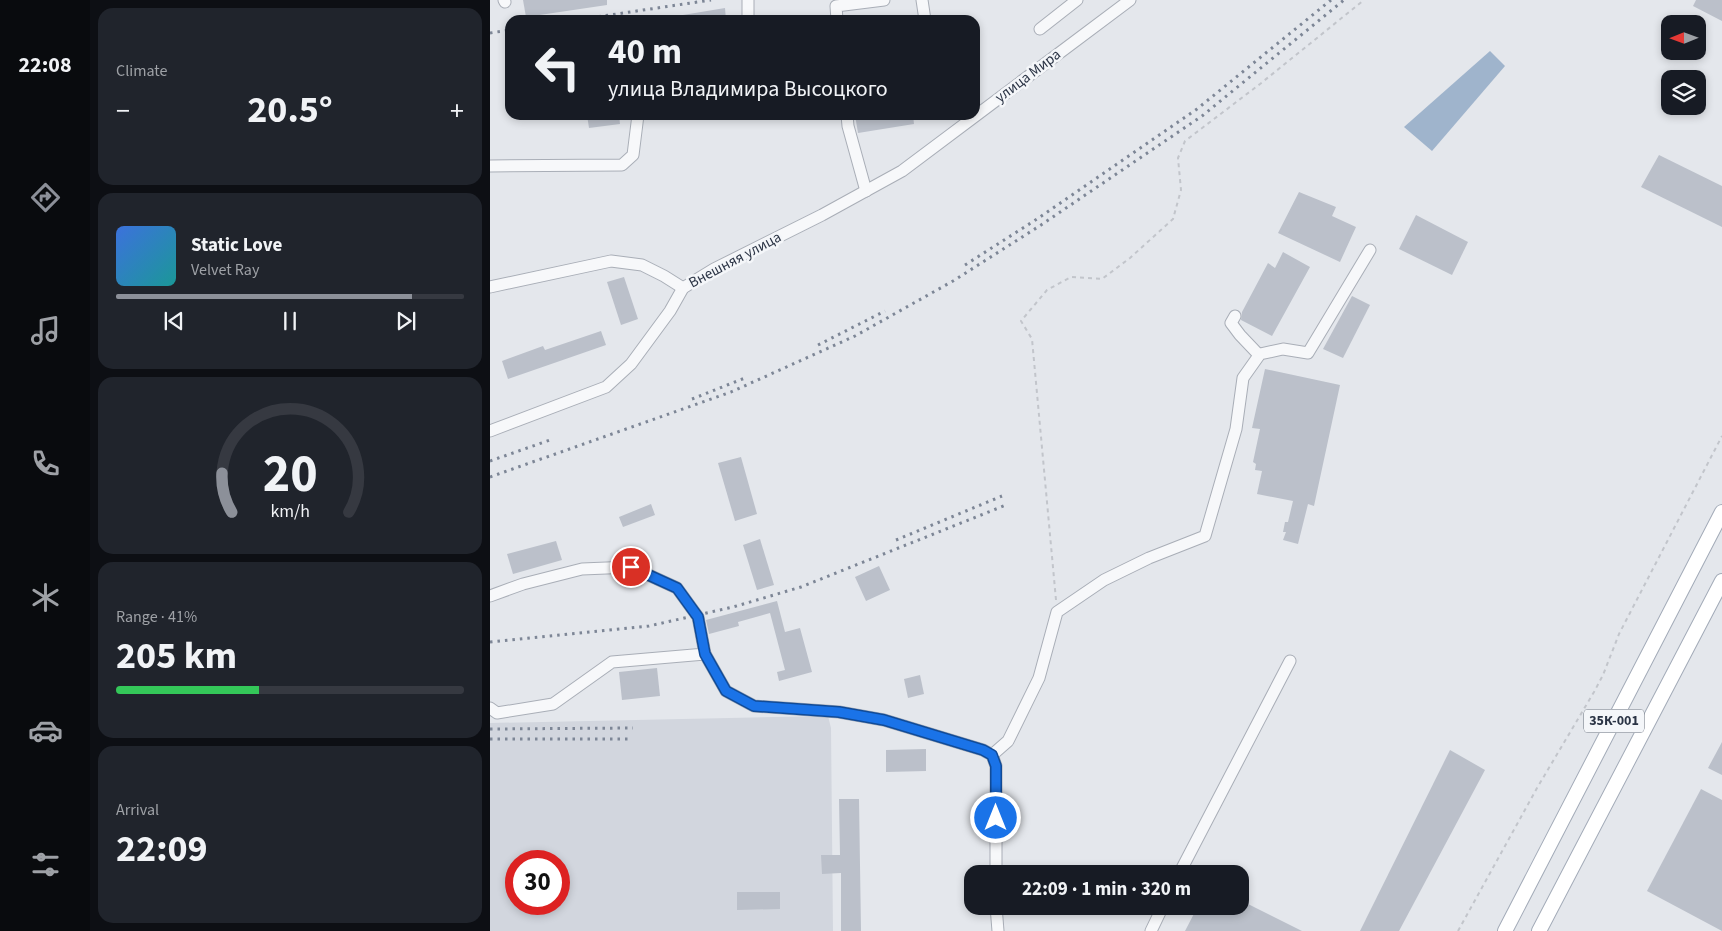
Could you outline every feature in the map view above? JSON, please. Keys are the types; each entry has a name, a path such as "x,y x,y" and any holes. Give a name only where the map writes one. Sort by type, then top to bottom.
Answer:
{"main road":[{"name":"35К-001","path":"1505,931 1722,512"},
{"name":"35К-001","path":"1539,931 1722,581"}],"street":[{"path":"748,0 748,15"},
{"path":"837,15 836,6 884,0"},
{"path":"922,0 924,15"},
{"path":"1040,29 1077,0"},
{"name":"улица Мира","path":"980,112 1130,0"},
{"path":"490,166 622,164 633,155 637,120"},
{"path":"847,120 866,191"},
{"name":"улица Мира","path":"902,171 970,120"},
{"name":"Внешняя улица","path":"490,431 606,387 631,364 670,311 683,288 714,269 822,215 902,171"},
{"path":"992,755 1008,741 1039,678 1057,612 1104,580 1149,558 1204,536 1236,429 1243,378 1260,354 1283,349 1308,353 1370,250"},
{"path":"490,287 611,261 642,265 683,288"},
{"path":"1235,316 1231,323 1259,355"},
{"path":"490,596 523,584 582,569 631,567 677,588 698,617 705,654 726,691 754,706 839,712 884,720 983,750 992,755 996,766 996,865"},
{"path":"490,708 497,713 553,704 612,662 705,654"},
{"path":"1184,865 1290,661"},
{"path":"997,915 998,931"},
{"path":"1152,931 1159,915"}],"path":[{"path":"1057,612 1032,339 1021,321 1047,290 1071,277 1102,279 1130,258 1173,219 1181,190 1178,158 1185,141 1260,84 1364,0"},
{"path":"1458,931 1537,788 1599,683 1619,634 1722,436"}],"shaded area":[{"path":"828,716 831,728 833,931 490,931 490,723"}],"water":[{"path":"1490,51 1505,66 1432,151 1404,127"}],"building":[{"path":"523,0 607,0 607,5 540,15 526,15"},
{"path":"1696,0 1722,0 1722,21 1693,6"},
{"path":"725,8 726,15 683,15"},
{"path":"588,120 620,120 620,124 589,128"},
{"path":"856,120 914,120 914,124 858,133"},
{"path":"1659,155 1722,186 1722,227 1641,187"},
{"path":"1299,192 1336,207 1332,216 1356,227 1340,262 1278,233"},
{"path":"1416,215 1468,242 1452,275 1399,249"},
{"path":"1283,252 1310,267 1272,336 1241,320 1242,312 1268,263 1275,268"},
{"path":"624,277 638,319 621,325 607,282"},
{"path":"1352,296 1370,305 1343,358 1323,349"},
{"path":"601,331 606,345 508,379 502,361 543,346 545,350"},
{"path":"1265,369 1340,385 1314,506 1308,504 1298,544 1283,540 1286,532 1283,532 1285,522 1288,522 1293,501 1257,494 1262,471 1255,470 1256,464 1253,462 1260,429 1252,428"},
{"path":"741,457 757,514 735,521 718,463"},
{"path":"651,504 655,515 623,527 619,517"},
{"path":"760,539 774,585 757,590 743,545"},
{"path":"556,541 562,560 513,574 507,554"},
{"path":"879,566 890,590 866,601 855,577"},
{"path":"777,601 785,632 800,628 812,672 779,681 777,672 785,670 770,613 738,622 739,626 709,634 706,620"},
{"path":"657,668 660,696 622,700 619,672"},
{"path":"920,675 924,694 908,698 904,679"},
{"path":"1722,742 1722,775 1708,768"},
{"path":"926,749 926,771 886,772 886,750"},
{"path":"1450,750 1485,770 1399,931 1360,931"},
{"path":"1701,789 1722,800 1722,931 1647,891"},
{"path":"839,799 859,799 861,931 841,931 841,873 822,874 821,855 840,855"},
{"path":"737,892 780,892 780,909 737,910"},
{"path":"1249,904 1302,931 1185,931 1193,915 1249,915"}],"railway":[{"path":"610,15 711,0"},
{"path":"965,265 1037,219 1197,109 1331,0"},
{"path":"490,477 731,392 855,336 953,281 1041,225 1202,116 1344,0"},
{"path":"490,33 505,31"},
{"path":"818,345 885,311"},
{"path":"692,399 745,378"},
{"path":"490,461 550,440"},
{"path":"896,540 1002,496"},
{"path":"490,642 649,626 733,607 801,587 1006,505"},
{"path":"490,729 633,728"},
{"path":"490,739 632,739"}],"route":[{"path":"631,567 677,588 698,617 705,654 726,691 754,706 839,712 884,720 983,750 992,755 996,766 996,818"}]}
